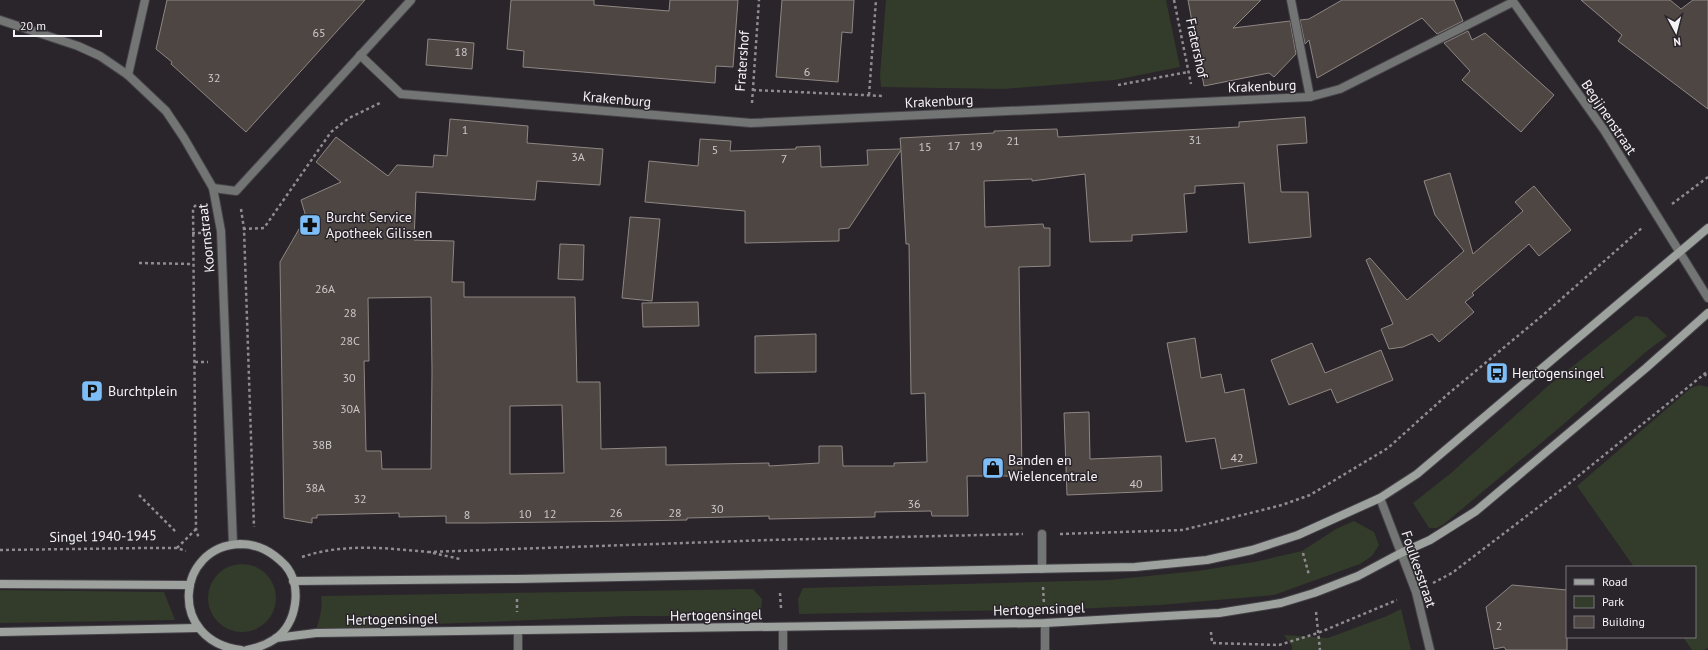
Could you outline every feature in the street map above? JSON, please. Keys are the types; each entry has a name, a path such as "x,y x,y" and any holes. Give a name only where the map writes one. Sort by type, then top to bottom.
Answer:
{"main road":[{"path":"293,581 1135,567 1215,558 1252,550 1298,535 1380,498 1417,474 1708,228"},
{"name":"Hertogensingel","path":"276,638 316,633 1045,623 1219,613 1281,602 1314,593 1358,576 1401,553 1430,540 1476,510 1646,368 1708,312"},
{"path":"241,650 227,648 211,640 198,628 189,607 188,596 190,585 196,570 206,558 218,549 233,544 248,544 263,548 276,556 287,567 293,581 296,596 293,612 287,626 276,638 261,646 247,650"},
{"path":"0,584 190,585"},
{"path":"0,632 198,628"}],"street":[{"path":"128,75 144,0"},
{"path":"236,191 411,0"},
{"path":"1291,0 1310,97"},
{"name":"Krakenburg","path":"401,94 751,123 1310,97 1340,89 1512,1"},
{"name":"Begijnenstraat","path":"1512,1 1604,130 1708,298"},
{"path":"0,20 78,46 100,56 128,75 166,111 184,138 213,188"},
{"path":"360,55 401,94"},
{"name":"Koornstraat","path":"233,544 221,232 213,188 236,191"},
{"name":"Foulkesstraat","path":"1380,498 1416,592 1430,650"},
{"path":"1042,534 1042,569"},
{"path":"1045,623 1046,650"},
{"path":"783,627 783,650"},
{"path":"518,630 518,650"}],"path":[{"name":"Fratershof","path":"751,123 759,0"},
{"path":"867,118 876,0"},
{"name":"Fratershof","path":"1174,0 1194,102"},
{"path":"1112,86 1188,72"},
{"path":"753,90 890,96"},
{"path":"244,229 264,228 331,132 349,118 401,94"},
{"path":"428,552 968,534 1042,534 1183,530 1282,505 1310,495 1388,448 1448,394 1543,315 1657,215 1708,177"},
{"path":"206,558 196,529 193,208 213,188"},
{"path":"236,191 240,200 244,229 254,546"},
{"path":"139,263 193,264"},
{"path":"1704,374 1708,378"},
{"path":"139,495 177,533"},
{"path":"177,548 196,529"},
{"name":"Singel 1940-1945","path":"0,550 177,548 206,558"},
{"path":"283,563 306,555 340,549 380,548 428,552 463,559"},
{"path":"1042,569 1045,623"},
{"path":"778,573 783,627"},
{"path":"516,578 518,630"}],"green space":[{"path":"886,0 1166,0 1180,67 1115,80 1004,89 881,87 880,75"},
{"path":"1636,316 1647,317 1667,336 1647,351 1559,428 1444,524 1437,528 1429,528 1413,503 1451,473 1549,385"},
{"path":"1699,385 1708,387 1708,648 1704,650 1692,650 1684,638 1696,638 1696,566 1633,566 1577,486 1691,388"},
{"path":"1354,521 1374,532 1379,545 1372,556 1360,564 1274,595 1160,605 1074,609 799,614 798,599 803,588 1109,580 1197,571 1254,562 1302,551 1336,529"},
{"path":"235,564 249,564 261,570 270,579 276,591 274,611 266,622 255,630 249,632 235,632 229,630 218,622 210,611 208,605 208,591 210,585 218,574 229,566"},
{"path":"753,589 762,599 761,614 747,616 630,616 316,629 321,612 321,596"},
{"path":"0,590 164,592 175,620 0,623"},
{"path":"1401,609 1411,650 1292,650 1292,646 1284,635 1328,638 1387,616"}],"building":[{"path":"167,0 365,0 246,132 171,64 172,62 156,49"},
{"path":"511,0 594,0 594,5 669,11 670,0 738,0 733,67 716,66 715,83 523,67 524,51 507,49"},
{"path":"782,0 854,0 852,33 842,32 838,82 776,77"},
{"path":"1188,0 1261,0 1233,28 1290,21 1296,54 1274,77 1269,73 1204,86"},
{"path":"1342,0 1454,0 1463,21 1437,34 1422,18 1317,78 1309,40 1305,44 1300,20 1309,19"},
{"path":"1581,0 1670,0 1681,9 1693,0 1708,0 1708,109 1618,41 1622,35"},
{"path":"1468,31 1472,40 1485,33 1554,95 1521,132 1462,80 1470,71 1444,43"},
{"path":"428,39 474,43 472,69 426,65"},
{"path":"1305,117 1307,143 1277,145 1281,192 1308,192 1311,237 1249,243 1244,183 1195,186 1195,193 1184,194 1187,232 1132,235 1132,241 1090,242 1085,174 1032,181 1032,179 984,181 985,227 1043,224 1044,228 1050,228 1050,266 1019,267 1022,476 967,476 968,516 932,516 931,511 875,512 875,517 769,519 769,516 687,518 687,520 483,523 446,523 446,516 399,517 399,513 317,515 317,518 312,518 312,523 284,518 280,262 306,217 301,200 341,182 316,162 336,137 388,176 397,165 433,167 434,155 447,156 450,119 528,126 527,143 603,149 600,185 537,181 535,200 416,192 414,240 454,241 452,282 464,282 464,297 575,297 577,382 600,382 601,449 666,447 666,465 769,463 769,466 819,463 819,446 842,446 843,466 894,466 894,463 927,462 925,393 911,394 909,244 906,244 901,150 849,228 839,229 839,241 745,243 745,211 645,202 649,161 698,166 700,139 731,141 730,151 796,149 796,147 820,146 821,167 868,165 867,150 901,149 900,138 994,133 994,131 1057,129 1058,137 1239,127 1239,122","holes":["431,297 431,469 382,469 381,451 366,451 364,361 369,361 368,298","562,405 564,473 510,474 510,406"]},
{"path":"1450,173 1473,254 1523,211 1515,202 1534,186 1571,230 1539,256 1529,244 1472,293 1474,295 1465,302 1474,312 1439,342 1432,334 1403,347 1389,349 1381,329 1393,324 1366,260 1370,258 1407,300 1464,251 1435,215 1424,181"},
{"path":"630,217 660,219 652,301 622,298"},
{"path":"560,244 584,245 583,280 558,279"},
{"path":"698,302 699,326 643,327 642,303"},
{"path":"816,334 816,372 755,373 755,336"},
{"path":"1195,338 1201,378 1221,374 1225,393 1244,389 1257,463 1221,469 1215,438 1186,442 1167,343"},
{"path":"1312,343 1325,373 1381,350 1393,380 1337,403 1331,389 1289,405 1271,360"},
{"path":"1089,412 1090,459 1161,456 1162,491 1067,495 1064,413"},
{"path":"1512,585 1566,590 1567,650 1506,650 1504,647 1494,649 1486,607"}],"place":[{"name":"Burcht Service Apotheek Gilissen","path":"310,225"},
{"name":"Hertogensingel","path":"1497,373"},
{"name":"Burchtplein","path":"92,391"},
{"name":"Banden en Wielencentrale","path":"993,468"}]}
